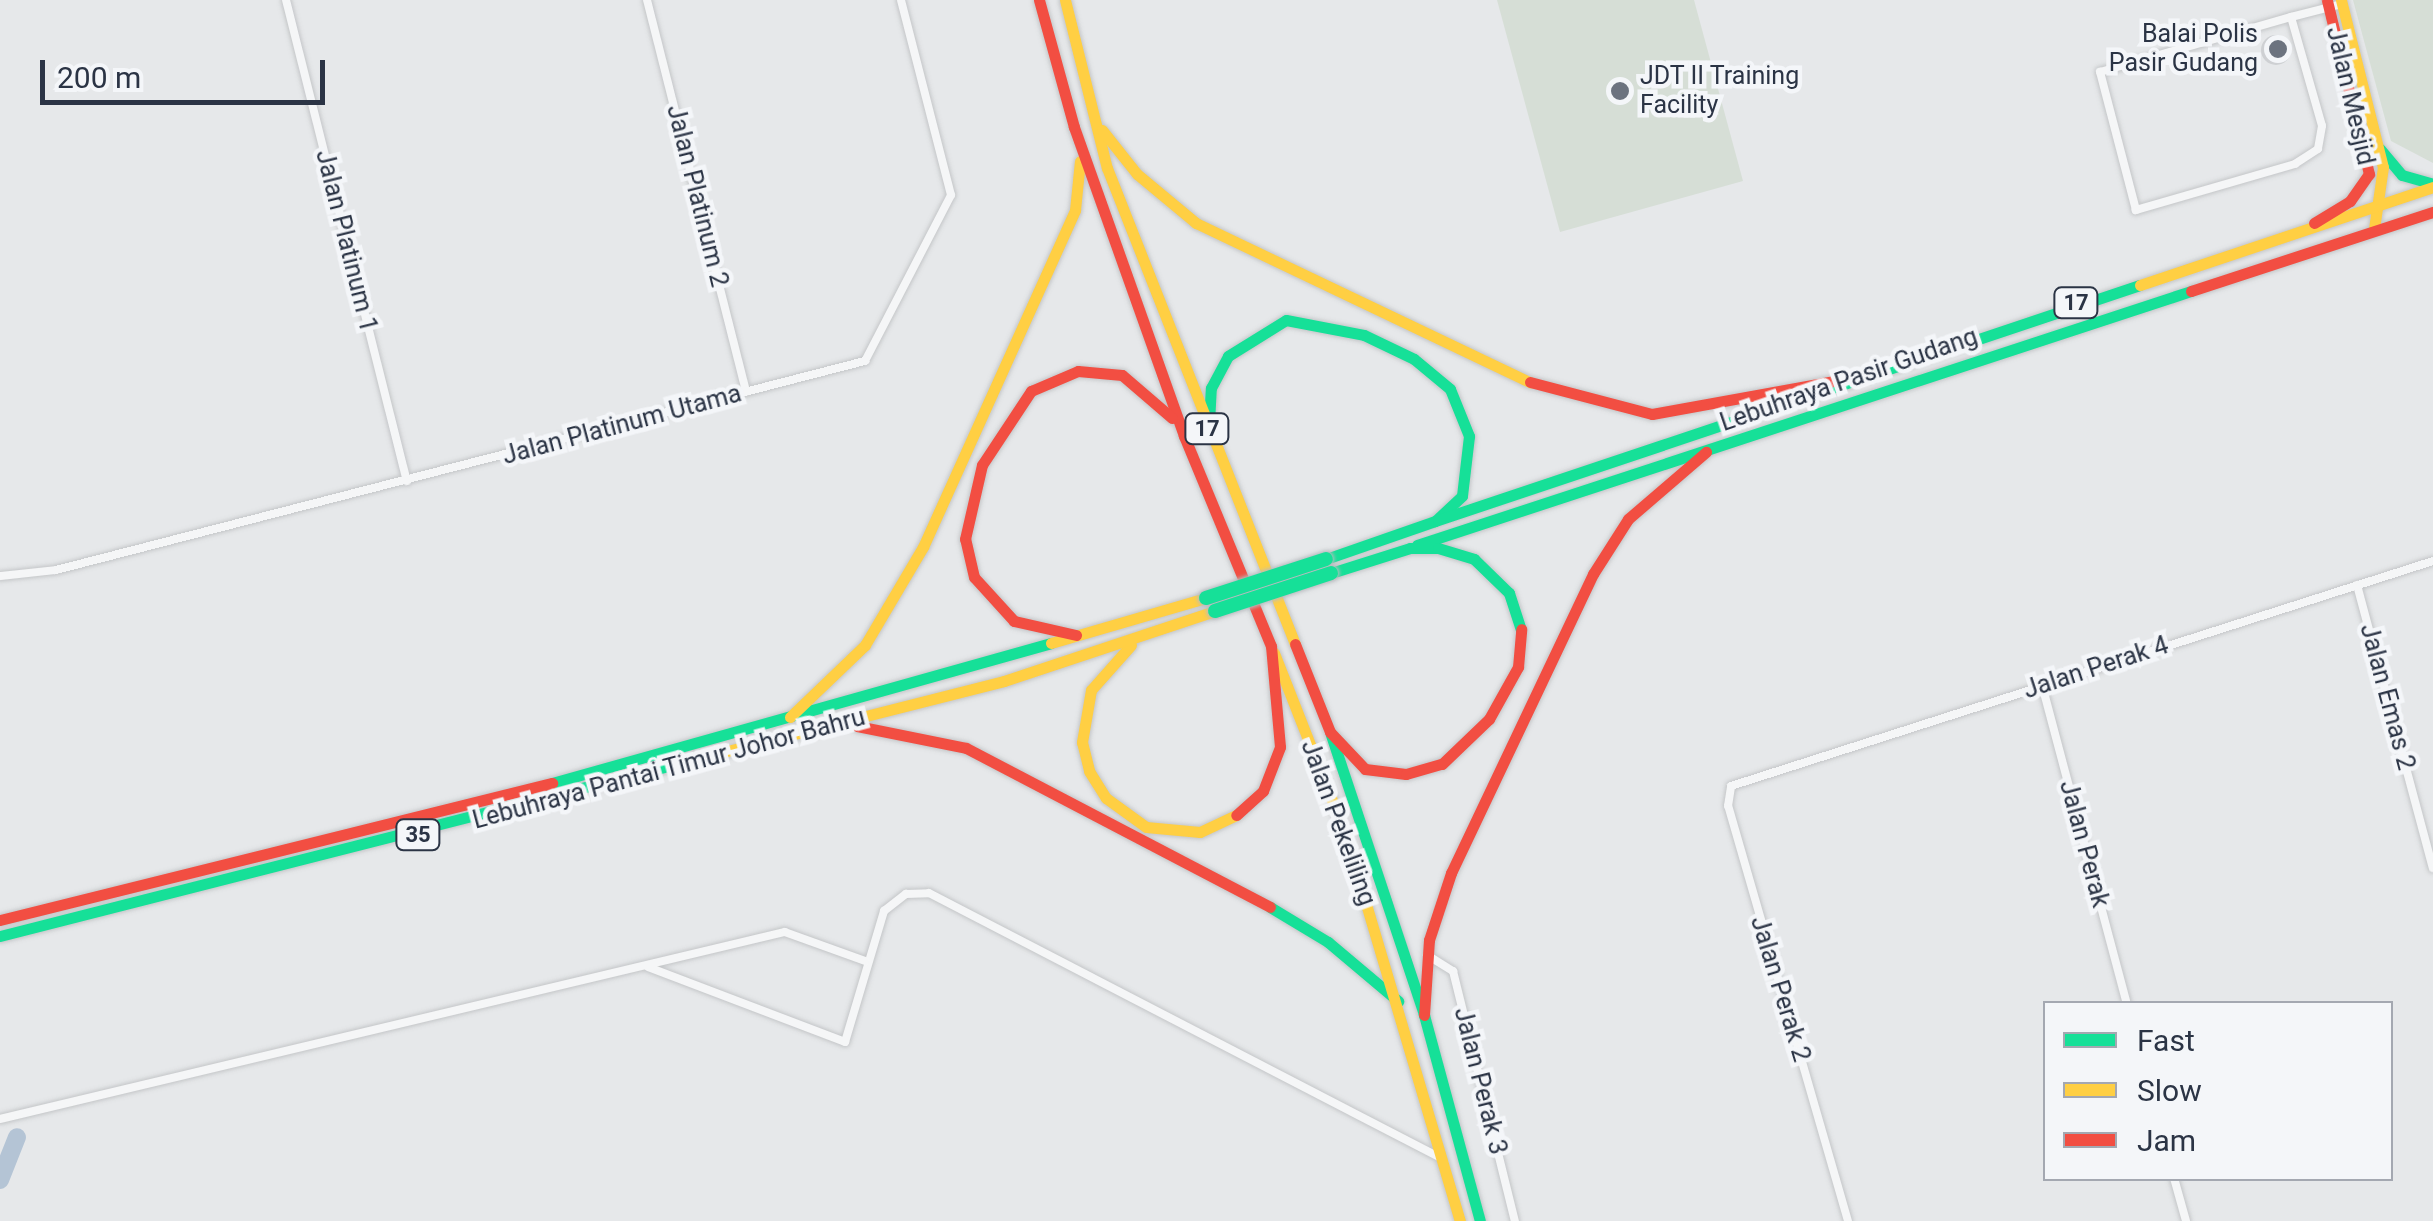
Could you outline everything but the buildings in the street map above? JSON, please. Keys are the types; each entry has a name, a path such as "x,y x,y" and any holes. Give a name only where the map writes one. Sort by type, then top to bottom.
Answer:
{"main road":[{"name":"17","path":"1039,0 1074,127 1184,436"},
{"name":"17","path":"1064,0 1096,121 1209,433 1330,732"},
{"name":"Jalan Mesjid","path":"2335,3 2380,149 2374,229"},
{"name":"Jalan Mesjid","path":"2311,225 2350,202 2369,174 2335,3"},
{"path":"1096,121 1137,174 1196,223 1540,386 1652,414 1840,380"},
{"path":"781,723 848,667 924,547 1075,210 1081,184 1074,127"},
{"path":"2380,149 2402,175 2433,186"},
{"name":"Lebuhraya Pasir Gudang","path":"1211,604 1329,566 1435,521 1840,380 2433,186"},
{"name":"Lebuhraya Pasir Gudang","path":"1329,566 1410,548 1715,444 2433,212"},
{"path":"2193,265 2199,286"},
{"path":"1209,433 1211,388 1241,342 1286,320 1353,330 1414,360 1458,403 1469,436 1468,479 1435,521"},
{"path":"1100,631 1034,630 983,592 965,539 982,465 1031,391 1078,371 1122,375 1145,386 1184,436"},
{"name":"Jalan Pekeliling","path":"1184,436 1345,833 1398,1001 1460,1221"},
{"path":"1424,1015 1428,956 1451,873 1594,574 1628,519 1715,444"},
{"path":"1330,732 1365,769 1426,770 1475,736 1514,676 1521,630 1500,580 1460,553 1410,548"},
{"name":"Lebuhraya Pantai Timur Johor Bahru","path":"0,920 292,853 1211,604"},
{"name":"Lebuhraya Pantai Timur Johor Bahru","path":"0,936 834,726 1148,634 1211,604"},
{"path":"1148,634 1097,680 1082,742 1106,798 1166,832 1225,824 1264,791 1281,727 1271,646"},
{"path":"834,726 913,732 966,748 1242,890 1328,942 1398,1001"},
{"name":"Jalan Pekeliling","path":"1330,732 1424,1015 1480,1221"}],"street":[{"name":"Jalan Platinum 1","path":"286,0 406,481"},
{"name":"Jalan Platinum 2","path":"647,0 746,392"},
{"name":"Jalan Platinum Utama","path":"0,576 56,570 869,358 949,203 902,0"},
{"path":"2292,17 2322,126 2318,149 2295,164 2136,210 2100,72 2335,3"},
{"name":"Jalan Perak 4","path":"1758,773 2433,561"},
{"name":"Jalan Emas 2","path":"2358,585 2433,868"},
{"name":"Jalan Perak","path":"2042,686 2126,1001"},
{"name":"Jalan Perak 2","path":"1758,773 1731,786 1728,806 1848,1221"},
{"path":"648,966 845,1042 865,961 884,910 906,894 929,893 1443,1159"},
{"path":"0,1119 793,932 865,961"},
{"name":"Jalan Perak 3","path":"1428,956 1453,971 1514,1221"},
{"path":"2175,1181 2186,1221"}],"shaded area":[{"name":"JDT II Training Facility","path":"1497,0 1694,0 1743,181 1560,232"},
{"path":"2353,0 2433,0 2433,163 2391,141"}],"waterway":[{"path":"0,1180 17,1137"}],"traffic: fast":[{"path":"2380,149 2402,175 2433,184"},
{"path":"1438,520 2140,285"},
{"path":"1417,545 2191,291"},
{"path":"1209,423 1211,388 1228,356 1286,320 1364,335 1414,359 1450,389 1469,436 1462,496 1435,521 1326,559"},
{"path":"1331,573 1410,548 1438,548 1474,559 1509,593 1521,629"},
{"path":"1206,598 1326,559"},
{"path":"1215,611 1331,573"},
{"path":"552,783 1051,643"},
{"path":"1331,735 1424,1015 1480,1221"},
{"path":"0,936 676,764"},
{"path":"1270,907 1328,942 1398,1001"}],"traffic: slow":[{"path":"1065,0 1107,168 1295,644"},
{"path":"2341,0 2383,167 2374,229"},
{"path":"1102,130 1137,174 1196,223 1530,382"},
{"path":"790,717 865,645 923,547 1075,210 1080,161"},
{"path":"2140,285 2433,187"},
{"path":"1051,643 1206,598"},
{"path":"676,764 1004,681 1215,611"},
{"path":"1131,645 1091,690 1082,742 1089,771 1106,798 1146,827 1200,832 1236,815"},
{"path":"1274,653 1345,833 1460,1221"}],"traffic: jam":[{"path":"1039,0 1074,127 1184,436 1271,646 1280,747 1263,791 1236,815"},
{"path":"2314,223 2350,201 2369,174 2327,0"},
{"path":"2191,291 2433,212"},
{"path":"1076,635 1014,621 974,577 965,539 982,465 1031,391 1078,371 1122,375 1172,418"},
{"path":"1530,382 1652,414 1840,380"},
{"path":"1424,1015 1429,940 1451,873 1593,574 1628,519 1706,452"},
{"path":"1295,644 1330,732 1365,769 1406,774 1442,764 1489,719 1518,667 1521,629"},
{"path":"857,726 966,748 1270,907"},
{"path":"0,920 552,783"}],"place":[{"name":"Balai Polis Pasir Gudang","path":"2278,49"},
{"name":"JDT II Training Facility","path":"1620,91"}]}
